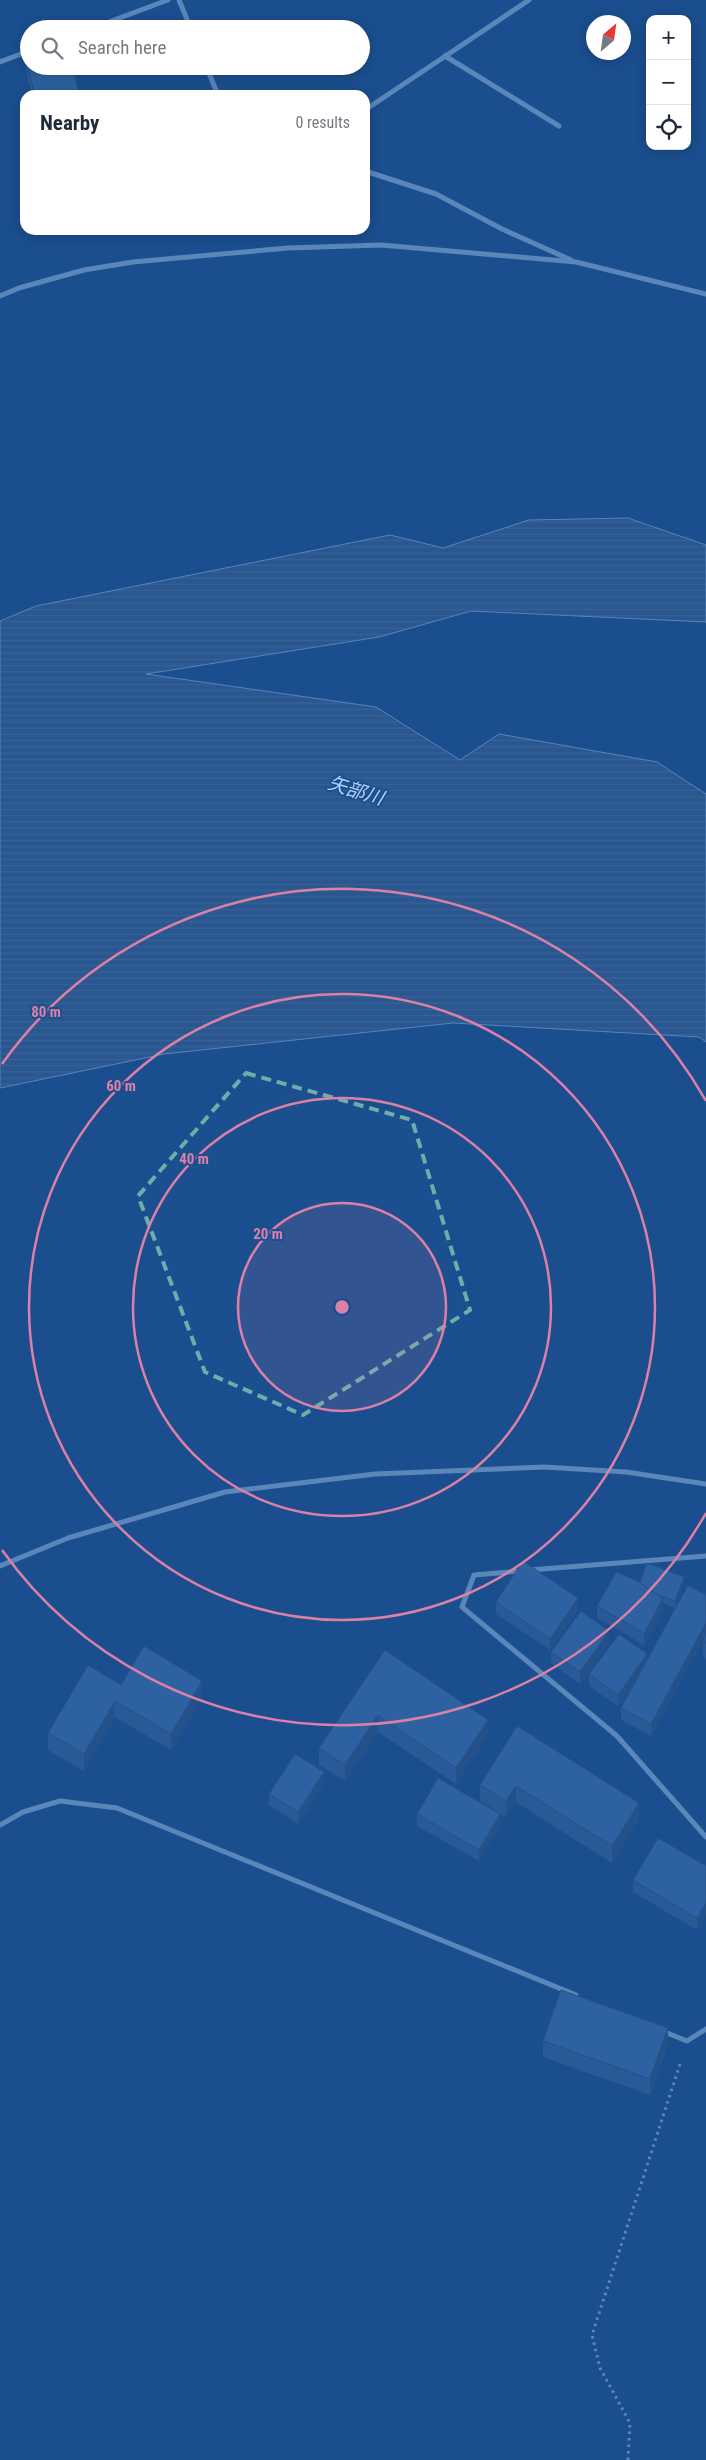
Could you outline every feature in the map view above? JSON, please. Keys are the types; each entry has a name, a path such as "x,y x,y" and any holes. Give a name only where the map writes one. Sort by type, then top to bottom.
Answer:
{"street":[{"path":"114,20 168,0"},
{"path":"179,0 187,20"},
{"path":"370,107 528,0"},
{"path":"0,62 20,54"},
{"path":"445,56 559,126"},
{"path":"210,75 216,90"},
{"path":"370,173 436,194 502,229 576,262"},
{"path":"0,296 19,288 84,270 134,262 288,248 381,245 576,262 706,294"},
{"path":"0,1566 68,1538 234,1491 375,1474 544,1467 626,1472 706,1484"},
{"path":"706,1556 474,1575 462,1607 617,1736 706,1837"},
{"path":"0,1825 22,1812 60,1801 117,1808 586,2000"},
{"path":"660,2030 687,2041 706,2029"}],"path":[{"path":"628,2460 630,2423 600,2368 592,2335 687,2041"}],"highlighted area":[{"path":"246,1073 412,1120 470,1310 303,1415 205,1372 138,1196"}],"water":[{"name":"矢部川","path":"628,518 706,545 706,622 471,611 379,637 146,674 376,707 460,760 499,734 657,762 706,794 706,1042 699,1037 453,1023 164,1054 0,1088 0,621 36,606 390,535 443,548 529,520"}],"building":[{"path":"30,75 75,75 78,90 34,90"},
{"path":"523,1561 578,1598 550,1639 496,1602"},
{"path":"647,1563 684,1577 675,1601 656,1594 640,1583"},
{"path":"616,1572 638,1581 663,1599 644,1633 597,1606"},
{"path":"688,1585 706,1595 706,1623 651,1724 621,1708"},
{"path":"581,1611 609,1631 580,1672 551,1652"},
{"path":"619,1634 647,1654 618,1695 589,1674"},
{"path":"144,1646 202,1681 171,1734 115,1701 84,1754 48,1733 88,1665 121,1685"},
{"path":"385,1650 488,1720 456,1768 378,1715 345,1765 319,1748"},
{"path":"517,1726 639,1803 612,1846 516,1786 506,1801 480,1785"},
{"path":"295,1754 324,1772 298,1812 269,1794"},
{"path":"438,1778 500,1814 479,1850 417,1814"},
{"path":"658,1838 706,1866 706,1903 697,1918 633,1880"},
{"path":"561,1990 668,2028 650,2079 543,2041"}]}
